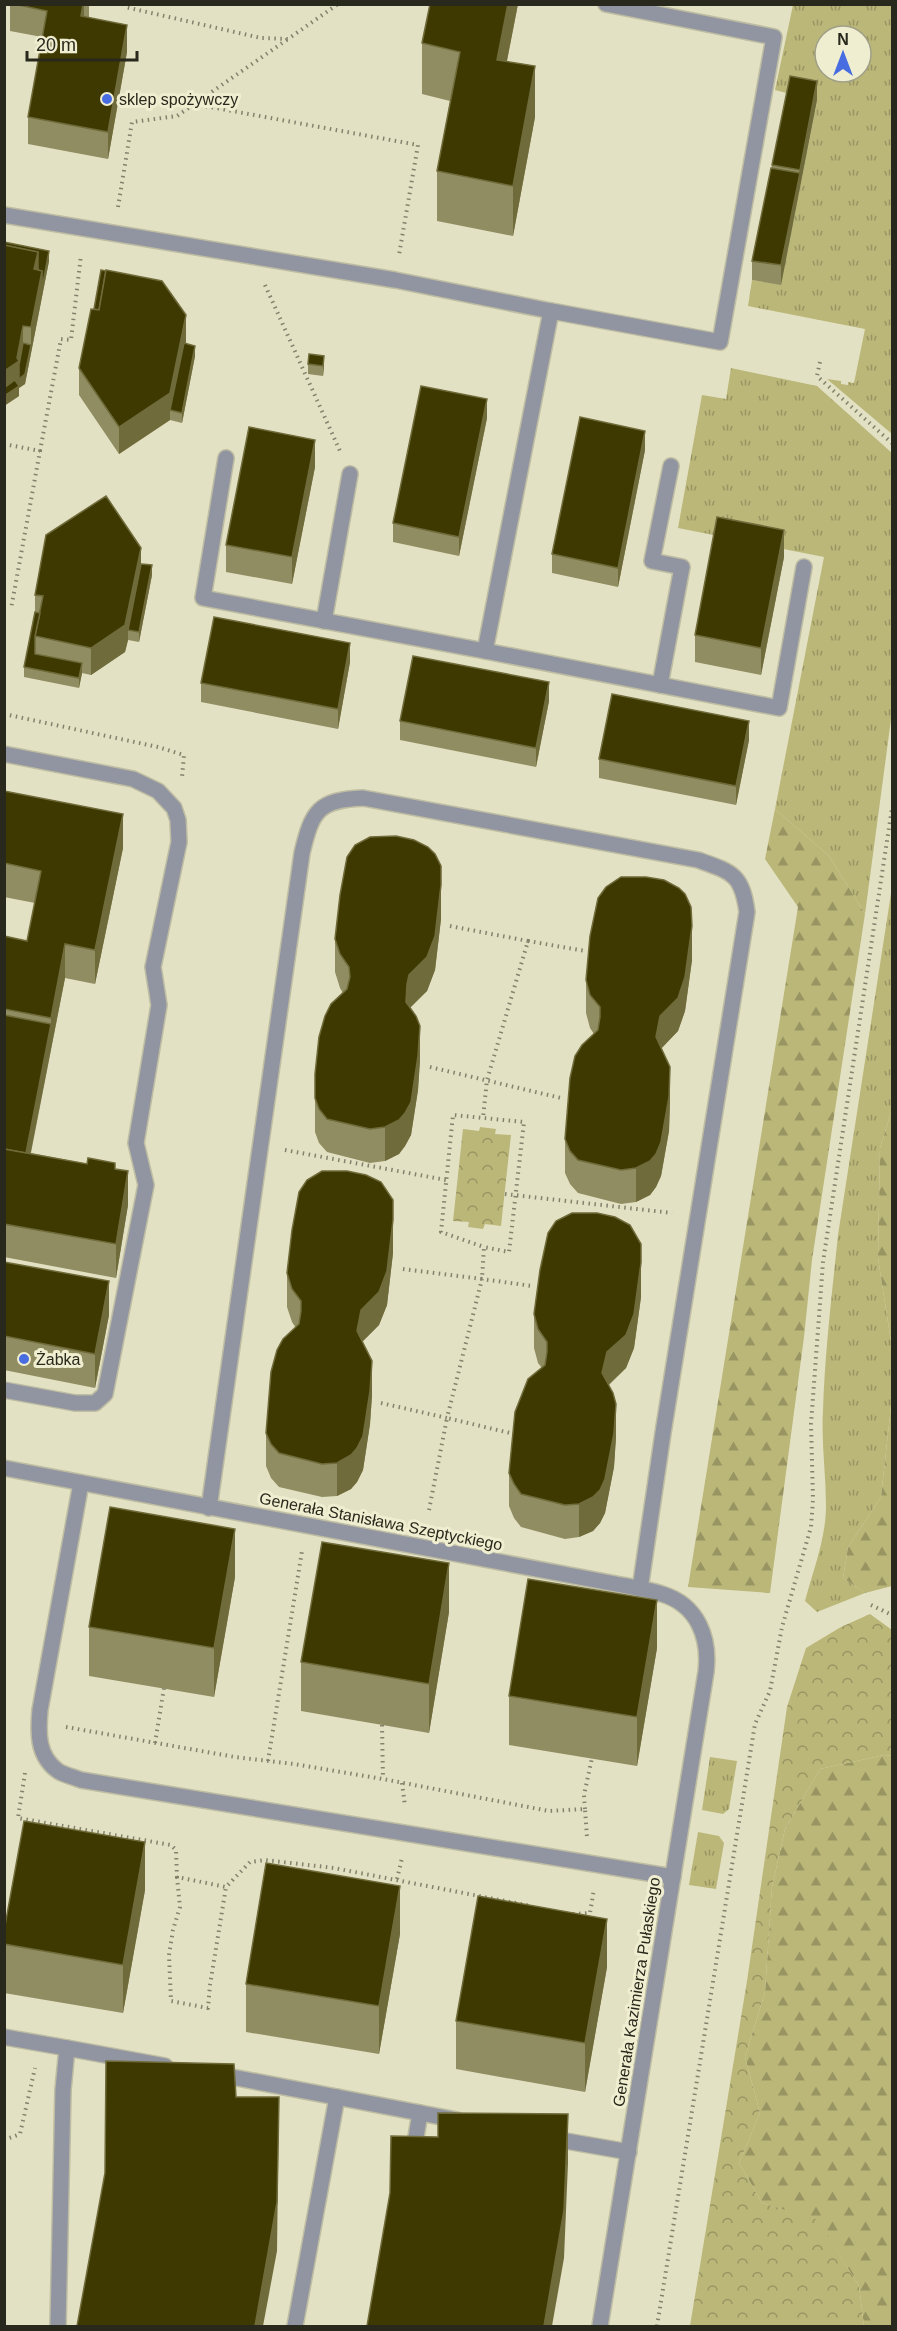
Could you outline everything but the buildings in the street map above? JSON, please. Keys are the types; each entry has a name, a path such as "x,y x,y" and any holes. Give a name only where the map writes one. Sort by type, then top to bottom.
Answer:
{"street":[{"path":"4,215 395,280 720,342 774,37 606,4"},
{"path":"485,651 550,311"},
{"path":"226,459 203,598 779,708 804,567"},
{"path":"660,685 682,567 652,561 671,466"},
{"path":"324,621 350,474"},
{"path":"4,754 133,779 158,791 174,808 178,820 179,842 153,967 159,1005 136,1143 146,1185 105,1394 95,1403 75,1403 4,1390"},
{"path":"209,1508 302,853 309,822 324,806 344,799 363,798 698,860 727,870 744,889 747,912 640,1589"},
{"name":"Generała Stanisława Szeptyckiego","path":"4,1468 662,1593 678,1601 693,1614 702,1628 706,1643 707,1663"},
{"path":"81,1483 37,1735 44,1756 58,1771 81,1780 673,1877"},
{"name":"Generała Kazimierza Pułaskiego","path":"600,2326 707,1663"},
{"path":"4,2037 180,2068"},
{"path":"58,2326 63,2090 67,2048"},
{"path":"202,2072 476,2124"},
{"path":"295,2326 337,2097"},
{"path":"410,2169 420,2114"},
{"path":"532,2135 628,2152"}],"path":[{"path":"126,4 125,7 261,38 288,39"},
{"path":"113,233 132,122 177,116 338,4"},
{"path":"194,104 418,145 395,280"},
{"path":"11,609 61,339 71,340 84,228"},
{"path":"252,256 350,474"},
{"path":"820,362 817,376 892,443"},
{"path":"4,444 40,451"},
{"path":"657,2326 754,1724 770,1691 779,1638 812,1527 811,1424 824,1251 892,808"},
{"path":"450,926 585,951"},
{"path":"483,1118 487,1080 528,941"},
{"path":"430,1067 561,1098"},
{"path":"453,1115 524,1122 509,1252 484,1247 441,1232 446,1180 453,1115"},
{"path":"281,1149 446,1180"},
{"path":"504,1194 679,1215"},
{"path":"429,1510 447,1418 482,1279 484,1247"},
{"path":"403,1269 532,1286"},
{"path":"381,1403 510,1433"},
{"path":"268,1761 303,1545"},
{"path":"871,1605 892,1615"},
{"path":"155,1743 164,1688"},
{"path":"39,1722 383,1779 549,1810 585,1809"},
{"path":"382,1725 383,1779"},
{"path":"44,1756 26,1770 18,1818 171,1845 176,1850 180,1907 169,1955 171,2001 208,2008 226,1887 250,1862 265,1860 354,1871 542,1909"},
{"path":"587,1840 584,1795 592,1758"},
{"path":"103,1842 104,1832"},
{"path":"354,1871 354,1882"},
{"path":"177,1877 226,1887"},
{"path":"571,1914 590,1913 594,1888"},
{"path":"4,2140 20,2133 33,2075 43,2044"}],"green space":[{"path":"793,5 892,5 892,434 827,379 841,381 841,384 854,383 865,329 748,306 752,280 781,284 817,101 775,90"},
{"path":"731,368 817,386 892,453 892,712 865,914 829,856 775,809 824,557 678,528 702,395 726,399"},
{"path":"775,809 829,856 865,914 812,1260 770,1593 688,1587 798,907 765,859"},
{"path":"892,887 892,1109 880,1148 878,1258 892,1348 892,1397 881,1497 848,1547 843,1578 865,1593 817,1612 805,1601 825,1518 823,1422 831,1300 838,1235"},
{"path":"892,1109 892,1348 878,1258 880,1148"},
{"path":"480,1127 496,1129 495,1134 511,1135 501,1226 485,1224 483,1229 468,1227 469,1222 453,1221 463,1129 479,1131"},
{"path":"892,1397 892,1586 865,1593 843,1578 848,1547 881,1497"},
{"path":"870,1614 892,1630 892,1756 884,1755 820,1769 785,1829 772,1887 765,1992 745,2057 760,2113 739,2163 762,2203 818,2220 859,2286 864,2326 690,2326 747,1981 787,1707 806,1648 841,1627"},
{"path":"884,1755 892,1756 892,2326 864,2326 859,2286 818,2221 762,2203 739,2163 760,2113 745,2057 765,1992 772,1887 785,1829 820,1769"},
{"path":"710,1757 737,1761 729,1809 723,1814 702,1810"},
{"path":"698,1832 719,1836 724,1843 716,1889 689,1885"}],"place":[{"name":"sklep spożywczy","path":"107,99"},
{"name":"Żabka","path":"24,1359"}]}
